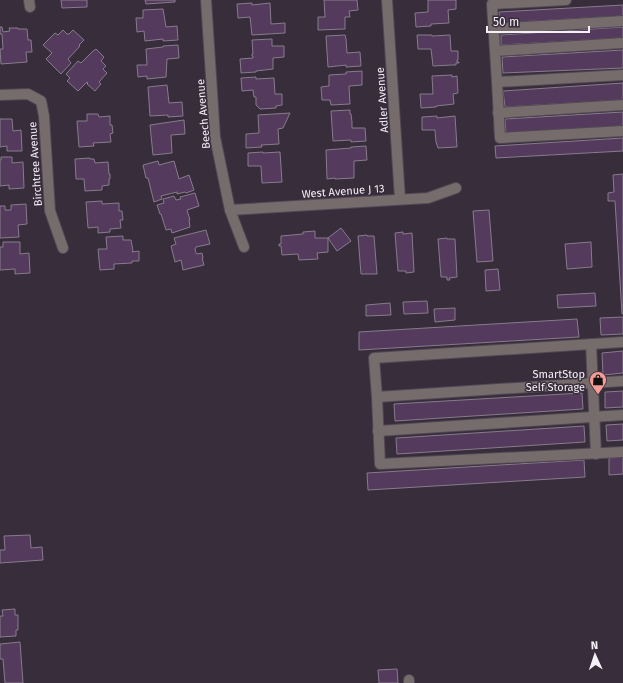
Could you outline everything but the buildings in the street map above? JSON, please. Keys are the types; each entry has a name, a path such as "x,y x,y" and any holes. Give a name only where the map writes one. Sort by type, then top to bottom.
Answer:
{"street":[{"name":"Beech Avenue","path":"206,0 215,137 230,210 244,247"},
{"name":"Adler Avenue","path":"387,0 400,199"},
{"path":"566,0 492,4 500,138 623,130"},
{"path":"494,29 623,21"},
{"path":"495,50 623,43"},
{"path":"497,82 623,75"},
{"name":"Birchtree Avenue","path":"0,96 28,94 40,101 44,116 50,211 63,248"},
{"path":"498,113 623,105"},
{"name":"West Avenue J 13","path":"230,210 428,198 456,188"},
{"path":"623,342 374,358 380,464 623,452"},
{"path":"591,344 596,454"},
{"path":"377,397 623,381"},
{"path":"378,431 623,415"}],"place":[{"name":"SmartStop Self Storage","path":"598,395"}]}
